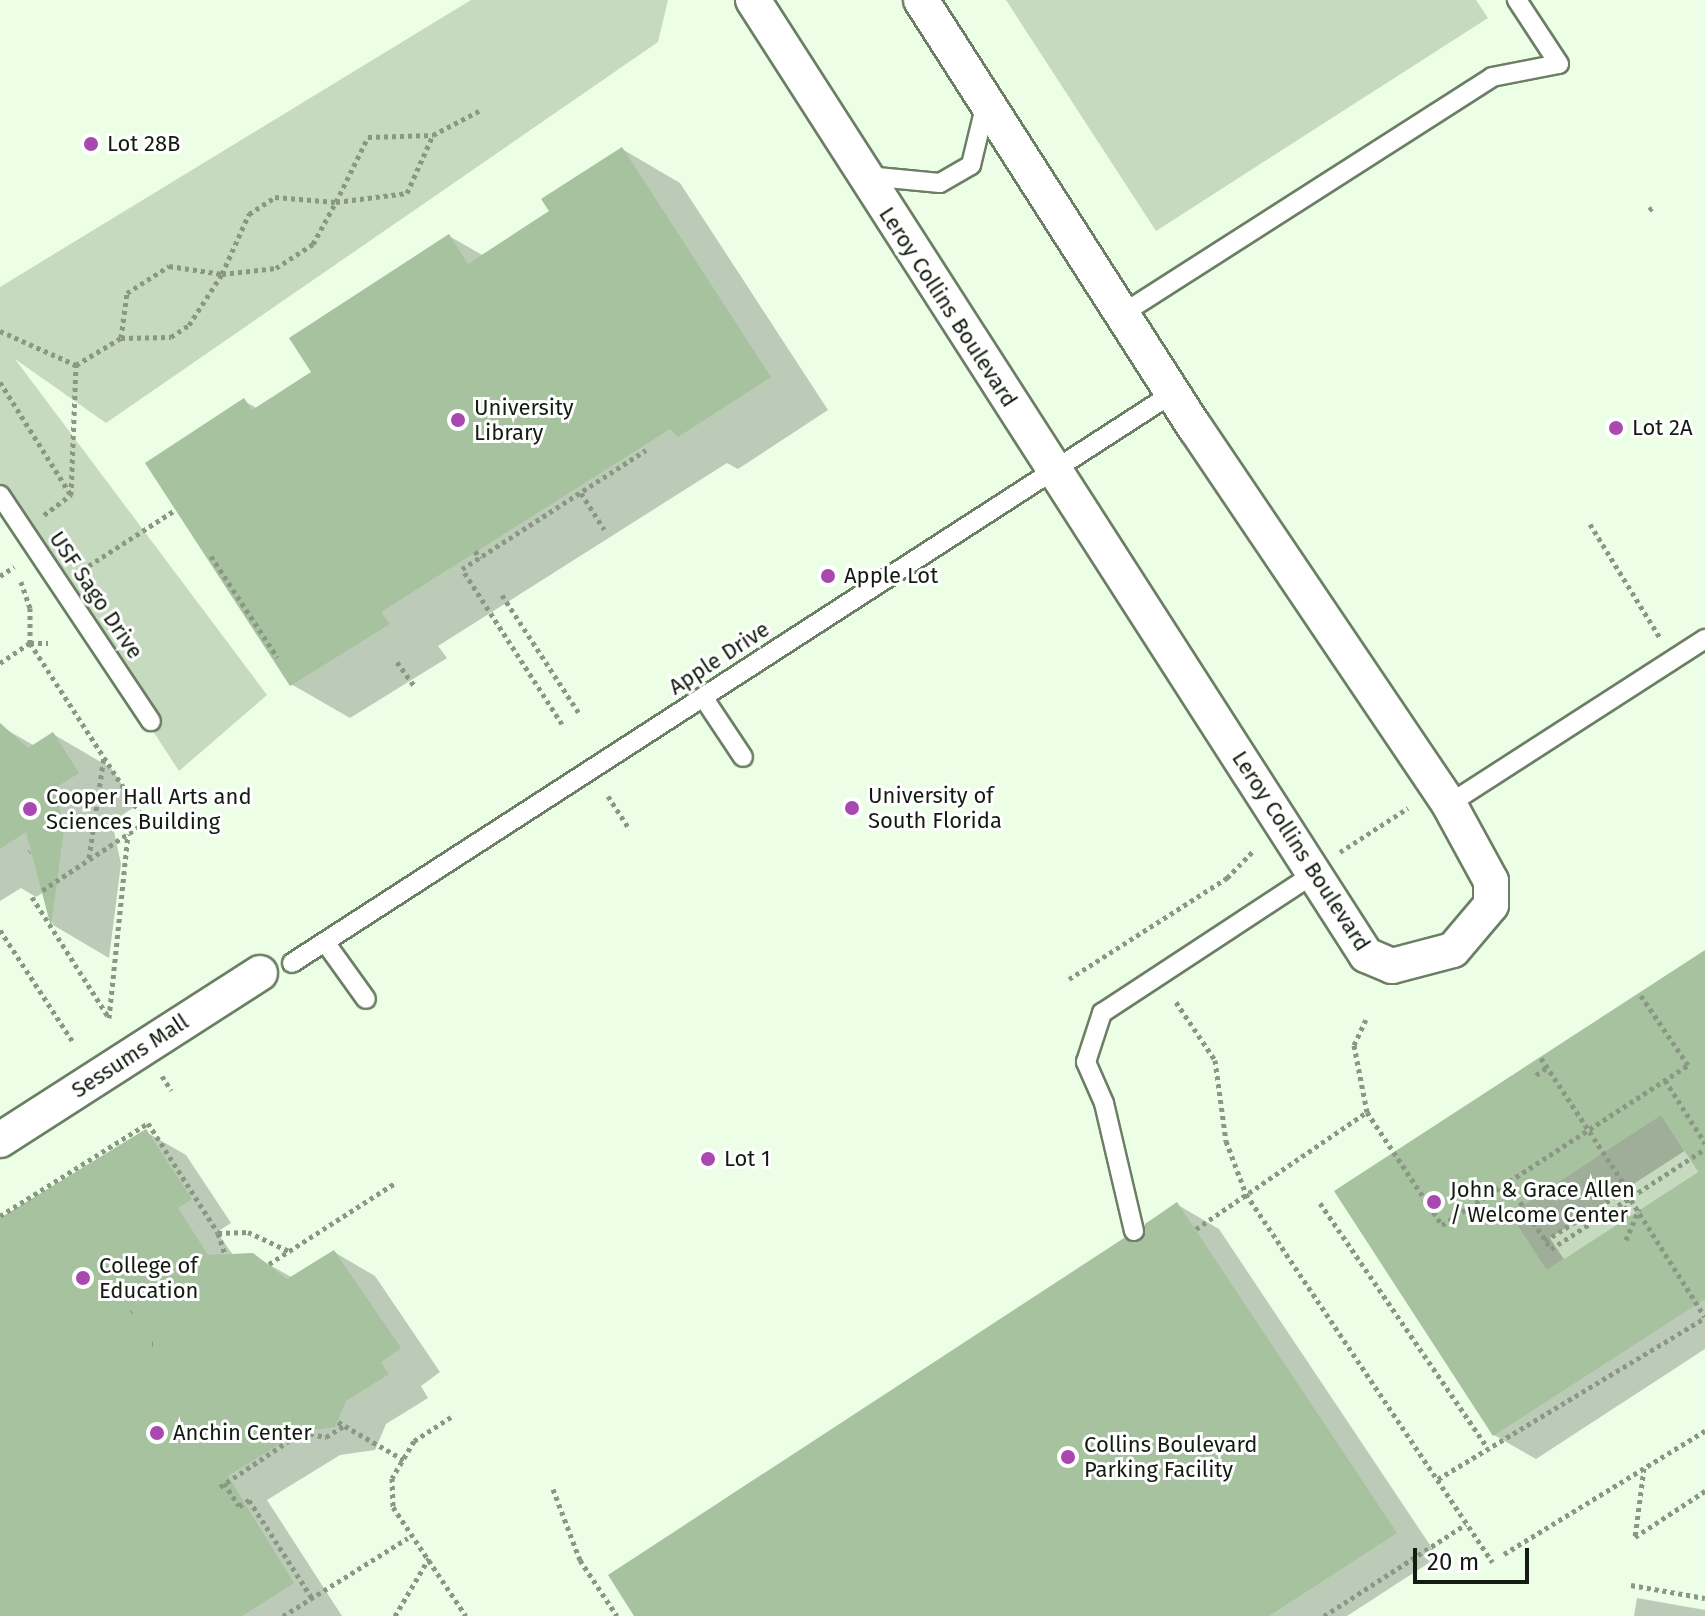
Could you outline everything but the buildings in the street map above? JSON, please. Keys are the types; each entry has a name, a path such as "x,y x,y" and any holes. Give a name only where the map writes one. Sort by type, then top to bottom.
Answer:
{"street":[{"name":"Leroy Collins Boulevard","path":"753,0 1054,471 1323,866 1366,955 1392,966 1453,950 1491,905 1491,881 1434,803 921,0"},
{"name":"Sessums Mall","path":"0,1140 276,968"}],"lane":[{"path":"1122,314 1492,77 1559,64 1517,0"},
{"path":"864,176 940,183 971,165 986,103"},
{"name":"Apple Drive","path":"276,968 325,942 1173,393"},
{"name":"USF Sago Drive","path":"0,495 151,721"},
{"path":"1434,803 1705,639"},
{"path":"703,697 743,757"},
{"path":"1134,1231 1104,1103 1086,1062 1102,1013 1323,866"},
{"path":"325,942 366,999"}],"path":[{"path":"121,338 127,293 169,266 222,274 276,268 313,244 368,137 433,135 479,111"},
{"path":"76,365 121,338 171,337 189,325 222,274 249,214 275,197 336,202 407,193 433,135"},
{"path":"1649,210 1655,206"},
{"path":"0,331 76,365"},
{"path":"0,382 71,495 76,365"},
{"path":"562,724 462,569 646,450"},
{"path":"581,493 604,529"},
{"path":"99,558 175,510"},
{"path":"1590,524 1662,641 1649,650"},
{"path":"475,551 480,558"},
{"path":"8,556 30,608 30,643 146,822 40,892"},
{"path":"211,556 277,657"},
{"path":"0,576 15,567"},
{"path":"502,595 579,713"},
{"path":"0,663 30,643 48,643"},
{"path":"397,662 414,685"},
{"path":"89,859 104,756"},
{"path":"608,796 630,830"},
{"path":"1323,866 1434,803"},
{"path":"32,897 109,1018 128,833"},
{"path":"1069,979 1227,878 1253,851"},
{"path":"0,930 73,1042"},
{"path":"1366,1019 1354,1045 1367,1112 1442,1225 1688,1065 1640,994"},
{"path":"1176,1002 1215,1060 1226,1141 1246,1194 1492,1562"},
{"path":"1541,1058 1627,1189 1625,1220 1632,1197"},
{"path":"1536,1075 1548,1067"},
{"path":"1665,1080 1705,1143"},
{"path":"1196,1229 1367,1112"},
{"path":"0,1216 148,1123 218,1233 225,1254"},
{"path":"1507,1182 1551,1249 1705,1149"},
{"path":"269,1264 395,1183"},
{"path":"1545,1241 1627,1189"},
{"path":"1438,1479 1705,1318 1632,1197"},
{"path":"1320,1203 1487,1447"},
{"path":"1626,1240 1640,1208"},
{"path":"218,1233 248,1232 289,1251"},
{"path":"451,1417 414,1441 392,1478 393,1507 408,1538 429,1558 466,1616"},
{"path":"338,1422 404,1460"},
{"path":"312,1598 249,1500 239,1506 222,1485 302,1432 326,1437 345,1425"},
{"path":"1504,1554 1705,1431"},
{"path":"1645,1467 1635,1537 1705,1491"},
{"path":"553,1489 580,1560 617,1616"},
{"path":"1324,1616 1466,1524"},
{"path":"283,1616 408,1538"},
{"path":"395,1616 429,1558"},
{"path":"1631,1585 1705,1598"}],"green space":[{"path":"471,0 668,0 658,42 106,423 15,359 267,695 179,771 0,496 0,287"},
{"path":"1006,0 1476,0 1488,18 1156,231"},
{"path":"1661,1115 1698,1172 1546,1271 1509,1214"}],"place":[{"name":"Lot 28B","path":"91,144"},
{"name":"University Library","path":"458,420"},
{"name":"Lot 2A","path":"1616,428"},
{"name":"Apple Lot","path":"828,576"},
{"name":"University of South Florida","path":"852,808"},
{"name":"Cooper Hall Arts and Sciences Building","path":"30,809"},
{"name":"Lot 1","path":"708,1159"},
{"name":"John & Grace Allen / Welcome Center","path":"1434,1202"},
{"name":"College of Education","path":"83,1278"},
{"name":"Anchin Center","path":"157,1433"},
{"name":"Collins Boulevard Parking Facility","path":"1068,1457"}]}
